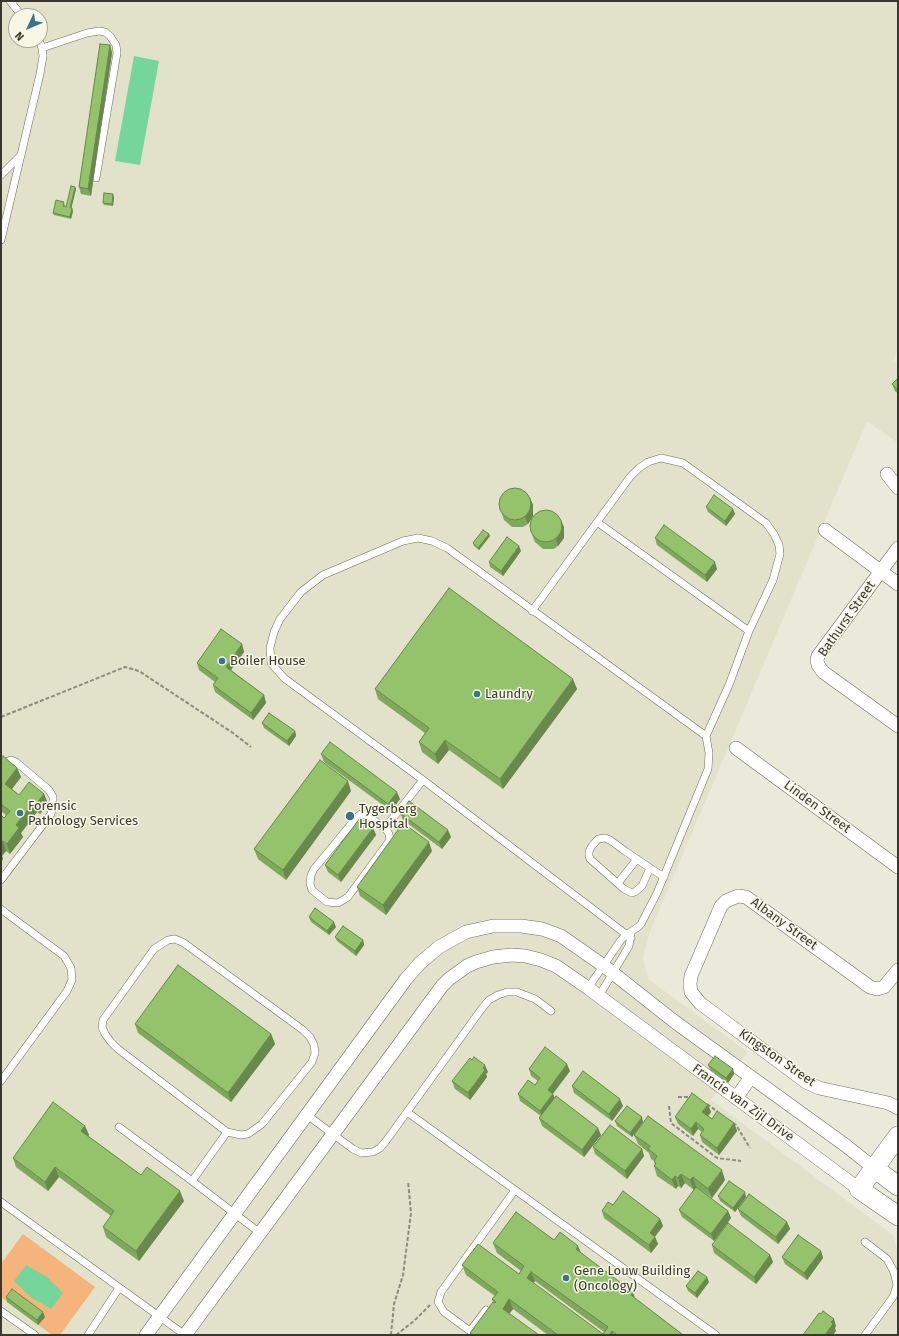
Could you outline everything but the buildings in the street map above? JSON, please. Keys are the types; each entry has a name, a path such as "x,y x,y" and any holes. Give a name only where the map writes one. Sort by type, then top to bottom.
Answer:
{"street":[{"path":"887,474 898,488"},
{"path":"825,530 898,584"},
{"path":"881,571 898,548"},
{"name":"Bathurst Street","path":"881,571 818,656 817,660 823,672 898,726"},
{"name":"Linden Street","path":"736,748 898,867"},
{"name":"Albany Street","path":"692,992 690,984 691,976 721,906 726,901 738,896 746,897 870,987 877,989 884,987 898,970"},
{"name":"Francie van Zijl Drive","path":"146,1335 236,1214 406,979 420,963 439,946 466,932 493,926 521,926 542,929 561,936 898,1186"},
{"name":"Francie van Zijl Drive","path":"185,1335 442,986 467,966 499,956 525,956 556,966 599,996 859,1189 898,1216"},
{"name":"Kingston Street","path":"692,992 700,1003 806,1082 819,1088 888,1103 898,1108"},
{"path":"736,1098 751,1078"},
{"path":"859,1189 898,1136"}],"lane":[{"path":"48,46 87,33 99,31 110,36 116,45 117,53 96,178"},
{"path":"1,240 40,74 43,56 42,48"},
{"path":"1,175 20,155"},
{"path":"532,611 630,477 648,462 661,458 680,461 766,523 774,534 779,545 780,554 776,571 749,631 729,685 706,736 709,753 708,769 664,877 644,920 638,927 632,930 628,936 608,970 599,996"},
{"path":"597,522 749,631"},
{"path":"588,988 608,970 629,946 628,936 423,780 284,678 271,663 270,648 274,632 280,619 301,592 323,575 403,541 418,538 432,541 447,548 706,736"},
{"path":"1,763 10,760 16,762 49,790 53,797 53,805 50,814 1,880"},
{"path":"385,828 423,780"},
{"path":"361,814 367,815 385,828 390,837 388,843 345,900 338,904 327,902 312,890 310,880 314,869 357,817 361,814"},
{"path":"650,868 642,886 632,893 590,859 588,856 589,851 598,839 605,838 664,877"},
{"path":"618,883 637,859"},
{"path":"1,909 64,956 71,968 72,980 67,991 1,1081"},
{"path":"175,939 184,943 303,1030 310,1037 314,1045 312,1062 256,1130 248,1134 241,1135 227,1132 118,1048 108,1038 102,1027 103,1020 154,949 168,940 175,939"},
{"path":"307,1115 353,1149 361,1153 373,1152 383,1144 408,1112 489,1000 507,992 517,992 535,999 552,1011"},
{"path":"408,1112 716,1335"},
{"path":"119,1127 260,1233"},
{"path":"192,1181 227,1132"},
{"path":"486,1310 468,1333 444,1312 438,1302 441,1292 515,1190"},
{"path":"1,1202 185,1335"},
{"path":"865,1242 887,1259 894,1272 897,1285 893,1297 865,1335"},
{"path":"88,1335 119,1288"},
{"path":"1,1311 34,1335"}],"path":[{"path":"1,717 126,667 139,671 233,733 251,747"},
{"path":"678,1098 697,1096"},
{"path":"702,1100 719,1113"},
{"path":"669,1106 671,1123 717,1158 742,1161"},
{"path":"730,1121 736,1125 750,1148"},
{"path":"391,1335 394,1304 403,1275 411,1213 408,1181"},
{"path":"396,1335 414,1321 430,1305 438,1302"}],"shaded area":[{"path":"1,1 898,1 898,349 892,363 898,361 898,443 867,421 649,934 643,957 648,979 748,1052 711,1100 893,1235 898,1251 898,1335 1,1335"},
{"path":"134,56 159,61 140,165 115,161"},
{"path":"23,1234 95,1287 60,1335 52,1335 1,1297 1,1264"},
{"path":"26,1265 47,1277 63,1293 51,1309 32,1298 14,1281"}],"place":[{"name":"Boiler House","path":"222,661"},
{"name":"Laundry","path":"477,694"},
{"name":"Forensic Pathology Services","path":"20,813"},
{"name":"Tygerberg Hospital","path":"350,816"},
{"name":"Gene Louw Building (Oncology)","path":"566,1278"}]}
